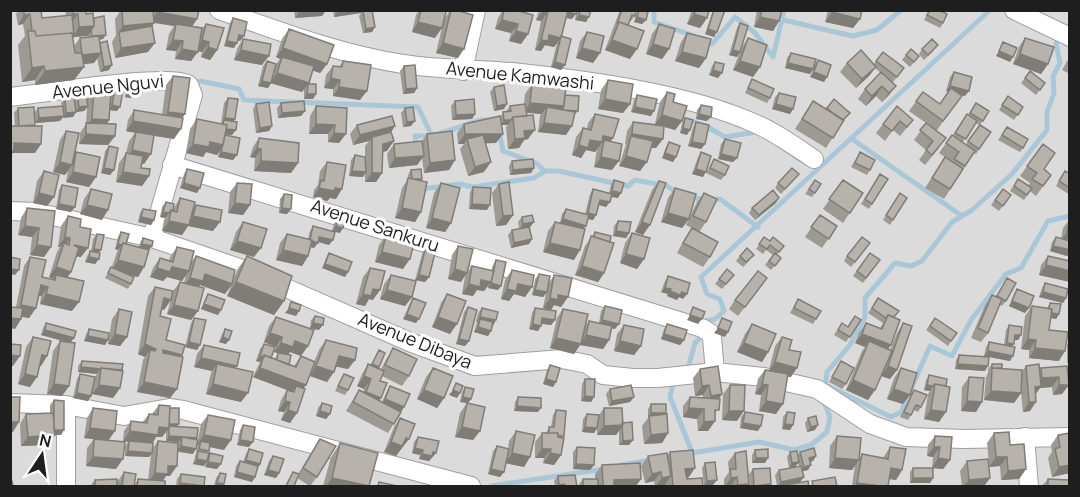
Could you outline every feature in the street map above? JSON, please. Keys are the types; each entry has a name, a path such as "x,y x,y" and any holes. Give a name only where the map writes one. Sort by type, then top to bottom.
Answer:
{"street":[{"name":"Avenue Kamwashi","path":"219,10 343,52 403,64 463,71 519,73 604,85 684,101 756,124 814,159"},
{"path":"463,71 476,10"},
{"path":"1014,10 1070,37"},
{"name":"Avenue Nguvi","path":"10,97 134,82 186,82 192,89 193,96 152,238"},
{"name":"Avenue Sankuru","path":"172,165 702,328 711,336 715,372"},
{"name":"Avenue Dibaya","path":"10,211 35,212 152,238 245,270 412,343 475,366 561,359 587,364 603,375 633,378 658,378 715,372 764,377 818,389 870,424 906,437 1070,437"},
{"path":"10,403 66,405 124,416 170,408 183,410 471,486"},
{"path":"66,405 66,486"},
{"path":"1025,437 1029,486"}],"shaded area":[{"path":"11,11 1069,11 1069,486 11,486"}],"building":[{"path":"24,10 41,10 42,18 72,15 74,36 72,33 36,36 35,31 32,31 30,14 24,15"},
{"path":"73,10 86,10 86,14 93,13 94,26 79,27 78,14 73,14"},
{"path":"122,10 153,10 154,23 123,26"},
{"path":"156,10 199,10 197,19"},
{"path":"372,10 375,27 366,29 363,11"},
{"path":"421,10 446,12 442,28 418,22"},
{"path":"451,10 473,15 464,49 443,43"},
{"path":"504,10 515,10 533,15 528,34 516,31 518,24 502,20"},
{"path":"543,10 568,10 561,38 549,35 548,41 541,40 548,12"},
{"path":"577,10 576,14 567,12"},
{"path":"580,10 591,10 589,17 579,15"},
{"path":"622,10 636,10 635,16 632,15 628,25 619,22 617,24"},
{"path":"639,10 648,12 646,20 637,17"},
{"path":"695,10 709,10 707,18 694,14"},
{"path":"714,10 725,10 717,32 708,29"},
{"path":"762,10 782,10 779,21 760,17"},
{"path":"832,10 862,10 860,19 832,12"},
{"path":"930,10 939,10 947,14 943,23 927,15"},
{"path":"104,16 106,35 92,36 94,18"},
{"path":"233,18 247,22 244,36 239,35 237,43 227,41"},
{"path":"619,22 644,31 637,49 612,40"},
{"path":"740,23 748,26 740,52 733,50"},
{"path":"176,24 202,28 198,52 182,49 183,41 173,40"},
{"path":"206,24 224,28 217,50 208,47 209,42 202,40"},
{"path":"659,24 675,29 669,49 653,44"},
{"path":"152,26 155,43 121,48 119,32"},
{"path":"289,29 334,45 327,64 283,48"},
{"path":"28,31 35,31 36,36 72,33 75,53 82,53 84,67 45,71 44,66 32,68"},
{"path":"587,32 604,36 600,53 582,48"},
{"path":"687,33 711,39 706,58 682,52"},
{"path":"99,36 101,53 82,55 80,38"},
{"path":"561,36 571,39 565,65 555,62"},
{"path":"748,38 767,45 760,67 740,61"},
{"path":"1025,38 1054,47 1048,64 1020,54"},
{"path":"243,39 271,44 269,56 241,50"},
{"path":"932,39 938,45 928,55 922,49"},
{"path":"107,41 112,65 104,67 100,43"},
{"path":"1003,42 1017,48 1013,57 999,51"},
{"path":"911,49 919,56 914,62 906,55"},
{"path":"861,50 876,67 862,79 847,63"},
{"path":"883,52 904,68 897,77 876,61"},
{"path":"791,53 816,59 813,69 788,63"},
{"path":"282,57 314,66 309,83 277,73"},
{"path":"818,60 831,65 827,77 814,72"},
{"path":"267,61 276,64 271,83 262,81"},
{"path":"343,61 371,65 367,91 339,87 340,80 331,78 333,66 342,67"},
{"path":"715,62 724,64 722,73 713,70"},
{"path":"415,65 417,88 406,89 404,66"},
{"path":"1030,71 1045,83 1040,90 1025,78"},
{"path":"881,72 896,86 889,93 882,86 872,96 865,89"},
{"path":"954,72 972,77 969,91 950,86"},
{"path":"173,76 190,78 185,114 168,112"},
{"path":"752,79 774,89 770,98 748,88"},
{"path":"608,80 633,84 630,104 605,99"},
{"path":"116,83 124,85 120,107 112,105"},
{"path":"128,84 135,84 134,93 128,93"},
{"path":"308,84 316,84 316,94 307,94"},
{"path":"532,84 566,87 564,106 530,103"},
{"path":"504,85 507,104 497,106 494,87"},
{"path":"951,88 962,96 943,121 916,101 923,92 940,104"},
{"path":"94,89 111,91 109,120 92,119"},
{"path":"85,90 88,106 79,107 77,91"},
{"path":"667,92 675,94 673,102 687,106 682,121 662,115"},
{"path":"779,93 796,97 793,109 776,104"},
{"path":"565,95 579,96 578,111 563,110"},
{"path":"637,95 657,99 654,111 635,107"},
{"path":"1008,96 1023,107 1018,115 1002,105"},
{"path":"74,97 76,112 66,113 65,98"},
{"path":"228,98 238,99 235,119 225,118"},
{"path":"474,99 475,114 456,115 455,101"},
{"path":"834,99 850,113 843,120 827,108"},
{"path":"304,101 305,111 282,113 281,103"},
{"path":"813,101 844,120 833,138 802,119"},
{"path":"269,102 272,126 260,128 256,104"},
{"path":"976,103 989,111 983,121 970,113"},
{"path":"525,104 527,116 504,120 503,112 511,111 510,106"},
{"path":"701,105 712,107 711,117 699,114"},
{"path":"63,106 64,116 39,118 38,108"},
{"path":"316,106 347,108 346,134 334,133 335,125 316,124"},
{"path":"897,106 913,120 907,127 900,121 892,131 883,124"},
{"path":"34,107 35,125 19,126 18,108"},
{"path":"413,107 415,121 407,122 405,108"},
{"path":"547,107 575,112 572,126 544,123"},
{"path":"134,110 183,118 181,129 133,121"},
{"path":"595,114 619,119 613,138 603,136 602,142 590,140 588,148 579,145 583,128 591,130"},
{"path":"967,114 977,121 966,139 955,133"},
{"path":"533,115 535,130 524,131 525,138 515,139 513,117"},
{"path":"392,116 395,126 360,135 357,125"},
{"path":"500,116 503,134 465,134 464,124"},
{"path":"685,118 693,120 690,130 683,128"},
{"path":"197,119 227,125 223,145 210,142 209,147 193,144"},
{"path":"224,120 237,122 236,130 226,129 227,125 223,124"},
{"path":"633,122 664,126 663,139 632,134"},
{"path":"696,122 709,125 705,144 692,142"},
{"path":"86,123 116,124 115,136 86,134"},
{"path":"926,123 946,138 932,155 926,150 933,141 920,130"},
{"path":"980,125 991,132 979,149 968,141"},
{"path":"10,126 42,126 41,144 14,143 14,151 10,151"},
{"path":"1007,127 1028,139 1023,148 1002,135"},
{"path":"66,131 79,133 72,165 60,162"},
{"path":"452,131 455,160 430,163 427,134"},
{"path":"136,132 154,135 151,154 132,150"},
{"path":"391,132 394,141 383,144 382,173 372,173 372,137"},
{"path":"225,135 240,138 237,155 221,152"},
{"path":"483,135 491,162 475,167 467,139"},
{"path":"952,135 975,151 965,166 954,159 959,152 946,143"},
{"path":"631,136 653,141 647,162 626,156"},
{"path":"259,138 299,143 298,163 261,161 261,149 257,148"},
{"path":"725,139 741,143 737,158 721,154"},
{"path":"604,140 622,144 619,161 601,157"},
{"path":"422,141 424,156 395,158 394,144"},
{"path":"669,142 680,146 676,157 665,153"},
{"path":"1043,144 1055,153 1044,169 1051,175 1043,186 1032,179 1037,173 1027,166"},
{"path":"109,146 118,148 114,170 104,168"},
{"path":"76,152 100,157 96,177 73,172"},
{"path":"701,152 711,156 706,172 696,169"},
{"path":"860,152 875,160 870,170 855,163"},
{"path":"126,153 143,156 141,168 150,169 149,176 123,172"},
{"path":"355,155 365,157 366,172 352,171"},
{"path":"945,157 963,169 950,189 932,178"},
{"path":"533,159 534,168 513,170 512,161"},
{"path":"714,159 729,166 725,175 710,168"},
{"path":"327,162 346,165 342,189 335,188 334,191 319,188 321,180 324,181"},
{"path":"792,168 799,174 785,189 778,183"},
{"path":"187,169 204,173 200,188 184,183"},
{"path":"421,169 422,179 412,179 411,170"},
{"path":"44,171 59,175 54,197 39,193"},
{"path":"1065,171 1070,174 1070,188 1059,181"},
{"path":"880,174 888,179 872,204 865,199"},
{"path":"408,178 427,182 421,212 402,208"},
{"path":"1018,179 1032,188 1027,195 1014,186"},
{"path":"614,180 624,183 621,193 612,191"},
{"path":"815,180 821,184 815,193 809,189"},
{"path":"843,180 863,193 850,213 829,199"},
{"path":"659,181 666,183 650,225 642,222"},
{"path":"509,182 513,215 503,216 499,184"},
{"path":"237,183 252,184 250,205 235,203"},
{"path":"441,183 460,188 451,223 432,218"},
{"path":"62,185 78,188 75,207 59,204"},
{"path":"473,187 491,188 490,205 472,204"},
{"path":"675,188 696,194 689,219 668,213"},
{"path":"91,189 112,194 108,210 87,205"},
{"path":"593,189 612,194 610,202 600,200 596,215 588,213"},
{"path":"1003,189 1011,195 1003,206 995,200"},
{"path":"773,190 779,198 759,215 752,208"},
{"path":"704,193 717,199 706,222 693,216"},
{"path":"900,193 907,198 893,220 886,215"},
{"path":"284,194 292,195 291,209 282,208"},
{"path":"180,198 195,202 189,225 169,221 171,210 177,212"},
{"path":"166,202 174,204 173,211 169,213 163,212"},
{"path":"196,205 222,210 220,222 193,216"},
{"path":"27,208 55,211 51,247 37,245 39,228 25,226"},
{"path":"143,209 156,211 154,220 141,217"},
{"path":"566,209 589,215 586,226 563,219"},
{"path":"532,215 534,222 523,224 522,217"},
{"path":"820,215 837,226 829,239 811,227"},
{"path":"68,216 81,219 80,227 91,229 88,248 74,245 79,248 71,272 56,267 64,243 69,245 70,238 65,237"},
{"path":"339,216 346,218 343,228 336,226"},
{"path":"618,221 631,222 629,233 616,231"},
{"path":"243,222 267,229 261,248 237,241"},
{"path":"555,222 585,229 580,250 550,243"},
{"path":"313,226 335,232 333,240 319,237 318,243 310,240"},
{"path":"529,227 532,239 514,243 512,230"},
{"path":"692,228 718,242 710,257 683,243"},
{"path":"397,231 413,235 411,242 395,238"},
{"path":"121,232 129,234 126,244 122,245 118,244"},
{"path":"595,232 611,236 610,242 594,237"},
{"path":"632,233 650,238 644,259 626,254"},
{"path":"97,234 104,235 101,250 94,249"},
{"path":"287,234 312,240 308,256 283,250"},
{"path":"386,235 414,243 410,259 382,252"},
{"path":"591,236 614,243 604,273 582,266"},
{"path":"764,237 770,241 773,237 784,246 779,252 770,245 767,249 759,244"},
{"path":"862,237 870,243 855,262 847,256"},
{"path":"1056,237 1070,241 1070,250 1053,246"},
{"path":"143,238 153,241 152,246 142,244"},
{"path":"123,243 149,250 144,267 118,260"},
{"path":"426,246 436,249 429,277 419,275"},
{"path":"458,246 473,249 467,273 455,269"},
{"path":"177,247 194,251 189,271 172,267 170,272 157,268 160,258 173,262"},
{"path":"747,248 754,255 746,262 740,256"},
{"path":"90,251 100,253 99,259 89,257"},
{"path":"329,253 352,262 348,272 325,264"},
{"path":"775,253 781,258 775,266 769,261"},
{"path":"870,253 880,260 866,278 857,271"},
{"path":"196,256 235,270 232,284 205,274 203,281 190,278"},
{"path":"247,256 292,276 284,301 236,282"},
{"path":"1048,256 1070,261 1070,271 1046,265"},
{"path":"10,257 20,259 19,270 10,269"},
{"path":"30,257 46,260 42,277 55,280 56,275 84,281 79,302 46,294 48,287 41,285 36,308 21,305"},
{"path":"496,260 506,262 501,286 491,283"},
{"path":"472,266 494,271 491,282 481,280 480,287 469,284"},
{"path":"111,267 134,277 131,284 108,273"},
{"path":"370,268 385,271 380,290 373,289 371,296 363,294"},
{"path":"727,269 734,275 726,284 719,279"},
{"path":"512,270 534,275 532,287 518,284 516,291 507,289"},
{"path":"758,271 767,278 745,307 735,300"},
{"path":"539,274 550,276 547,292 535,290"},
{"path":"391,275 416,281 412,297 387,290"},
{"path":"554,275 572,278 568,297 558,295 558,300 550,298"},
{"path":"668,276 690,283 687,294 682,292 680,295 665,288"},
{"path":"1007,278 1016,283 1006,301 997,296"},
{"path":"180,282 204,288 198,311 174,305"},
{"path":"1045,283 1068,289 1066,298 1043,292"},
{"path":"155,287 173,291 171,300 164,298 160,316 171,319 166,340 185,345 182,355 163,350 163,353 183,357 177,389 144,382 150,350 155,351 156,349 145,344"},
{"path":"1017,289 1034,296 1029,308 1012,301"},
{"path":"208,294 225,300 221,310 204,304"},
{"path":"447,294 466,301 457,324 438,317"},
{"path":"992,295 1002,299 988,333 978,328"},
{"path":"413,298 426,303 419,319 407,314"},
{"path":"878,298 899,311 894,317 888,315 886,318 872,308"},
{"path":"798,299 821,311 816,319 794,308"},
{"path":"291,302 301,305 299,311 289,308"},
{"path":"1050,303 1061,304 1059,314 1051,313"},
{"path":"605,306 622,310 619,324 602,320"},
{"path":"1032,306 1052,309 1049,330 1068,332 1065,351 1035,348 1036,340 1028,339"},
{"path":"10,307 23,308 21,319 10,318"},
{"path":"468,307 477,310 469,341 459,339"},
{"path":"693,307 705,312 702,319 690,315"},
{"path":"482,308 498,312 496,320 480,317"},
{"path":"535,308 556,311 555,320 542,318 541,326 533,324"},
{"path":"119,309 132,312 127,337 115,334"},
{"path":"563,309 588,314 581,344 556,338"},
{"path":"888,315 900,320 891,345 862,334 866,323 882,329"},
{"path":"315,316 324,318 323,325 313,323"},
{"path":"855,316 861,320 850,337 838,330 842,323 848,327"},
{"path":"276,317 314,330 308,346 295,341 293,347 281,343 282,337 270,333"},
{"path":"194,318 206,320 200,345 189,342"},
{"path":"722,318 732,322 728,332 718,328"},
{"path":"935,318 957,333 951,341 930,326"},
{"path":"480,319 493,322 491,331 478,327"},
{"path":"589,321 612,326 609,340 586,335"},
{"path":"46,323 76,331 74,338 45,330"},
{"path":"903,323 912,326 897,370 888,366"},
{"path":"667,324 687,330 684,340 664,334"},
{"path":"752,324 776,334 768,352 744,343"},
{"path":"624,325 644,329 641,346 620,341"},
{"path":"1009,325 1022,327 1021,335 1015,335 1014,344 1007,343"},
{"path":"89,329 109,333 108,340 88,336"},
{"path":"225,329 232,331 229,340 223,337"},
{"path":"33,337 51,341 47,356 42,355 37,377 25,374"},
{"path":"782,337 792,340 789,350 801,352 797,368 775,362"},
{"path":"326,340 357,348 355,360 339,356 334,372 316,366"},
{"path":"60,341 75,343 69,386 54,384"},
{"path":"869,341 892,351 875,390 853,380"},
{"path":"989,342 1015,347 1013,356 988,351"},
{"path":"10,344 21,345 20,356 11,355 11,359"},
{"path":"264,344 275,347 271,358 260,356"},
{"path":"204,345 240,353 237,366 201,358"},
{"path":"393,348 417,359 409,376 385,365"},
{"path":"379,350 385,353 379,367 372,364"},
{"path":"278,353 291,355 289,365 277,360"},
{"path":"264,355 296,367 301,356 315,362 306,385 260,368"},
{"path":"959,355 989,357 988,366 958,364"},
{"path":"82,361 123,364 122,370 101,369 81,367"},
{"path":"841,361 854,368 846,384 832,377"},
{"path":"217,364 253,372 248,393 213,384"},
{"path":"368,364 384,371 380,381 387,383 381,398 366,392 371,379 364,376"},
{"path":"992,364 1002,364 1002,368 992,368"},
{"path":"1039,364 1041,386 1035,387 1036,402 1029,402 1026,366"},
{"path":"550,365 560,368 556,382 546,379"},
{"path":"718,366 722,394 711,396 709,385 702,386 700,369"},
{"path":"1067,366 1069,385 1059,385 1059,377 1042,378 1041,368"},
{"path":"101,368 123,371 120,388 99,385"},
{"path":"433,368 453,376 444,398 424,390"},
{"path":"901,368 917,373 910,395 894,389"},
{"path":"992,368 1022,370 1021,393 991,391"},
{"path":"765,370 788,374 783,404 766,401 768,385 762,384"},
{"path":"80,374 95,377 91,396 77,393"},
{"path":"344,374 354,378 348,390 338,386"},
{"path":"929,375 947,379 946,386 927,385"},
{"path":"969,377 984,378 982,402 967,401"},
{"path":"585,379 595,379 594,397 585,396"},
{"path":"456,383 463,386 460,393 453,390"},
{"path":"935,384 950,387 946,412 931,410"},
{"path":"631,385 634,397 612,401 610,389"},
{"path":"730,385 745,385 744,411 729,411"},
{"path":"296,386 305,389 297,413 288,410 290,402 285,401 287,390 294,392"},
{"path":"390,386 410,394 404,407 385,399"},
{"path":"465,387 474,389 471,399 463,397"},
{"path":"359,390 401,412 394,424 353,402"},
{"path":"914,390 927,395 921,407 916,405 911,415 904,412"},
{"path":"10,397 20,397 19,422 10,422"},
{"path":"518,397 541,398 541,408 517,406"},
{"path":"690,397 720,399 719,410 715,410 715,421 704,422 704,409 689,408"},
{"path":"54,400 64,401 64,430 54,430"},
{"path":"322,403 332,406 330,414 320,411"},
{"path":"467,403 485,407 480,431 462,427"},
{"path":"651,404 666,404 666,413 651,413"},
{"path":"159,405 170,406 169,428 159,427 158,435 130,431 131,421 147,423 149,414 158,415"},
{"path":"93,408 117,411 115,431 90,428"},
{"path":"170,408 179,408 179,424 169,424"},
{"path":"604,408 622,408 623,425 604,426"},
{"path":"556,410 566,411 564,436 549,433 549,427 554,427"},
{"path":"745,412 763,415 761,426 743,423"},
{"path":"787,412 795,413 793,425 785,424"},
{"path":"53,413 55,435 28,437 26,414"},
{"path":"587,414 599,415 597,428 585,427"},
{"path":"667,414 668,433 651,435 649,416"},
{"path":"208,415 235,420 231,440 204,435"},
{"path":"816,416 818,425 811,427 808,418"},
{"path":"400,418 415,424 409,439 406,438 402,446 391,442"},
{"path":"632,422 633,440 623,441 622,423"},
{"path":"243,425 255,427 253,442 240,440"},
{"path":"169,426 198,428 197,438 169,436"},
{"path":"516,431 535,435 530,457 512,453"},
{"path":"1009,432 1010,445 1024,444 1026,469 1008,471 1007,457 996,457 994,433"},
{"path":"542,433 558,433 558,437 564,438 561,455 550,453 551,449 542,449"},
{"path":"1070,433 1070,465 1059,467 1055,449 1060,447 1058,435"},
{"path":"837,436 861,438 859,460 835,458"},
{"path":"935,436 952,437 950,460 938,458 940,447 934,447"},
{"path":"182,437 198,440 196,449 181,446"},
{"path":"418,437 439,441 436,453 433,452 432,456 422,454 423,450 415,448"},
{"path":"94,439 125,442 123,459 93,457"},
{"path":"320,439 336,446 317,477 303,468"},
{"path":"129,441 153,443 152,453 128,451"},
{"path":"158,441 178,443 177,466 168,466 168,474 155,473"},
{"path":"201,441 210,443 209,451 199,449"},
{"path":"340,443 378,453 369,486 332,478"},
{"path":"497,446 509,449 504,472 491,469"},
{"path":"577,447 595,448 594,465 576,464"},
{"path":"890,447 906,449 902,470 891,468 888,486 857,483 862,454 888,459"},
{"path":"814,448 816,456 809,458 811,465 804,467 800,452"},
{"path":"249,449 263,453 260,464 246,460"},
{"path":"768,449 768,458 756,458 755,450"},
{"path":"693,450 695,468 685,469 687,479 702,478 703,486 673,486 670,452"},
{"path":"198,451 209,453 207,461 197,459"},
{"path":"746,451 749,484 738,485 737,477 731,478 730,469 736,469 735,453"},
{"path":"797,451 799,462 792,463 790,452"},
{"path":"210,453 223,456 221,464 208,462"},
{"path":"667,453 671,476 662,478 661,472 652,474 648,456"},
{"path":"273,456 284,459 279,473 268,470"},
{"path":"988,459 990,478 969,480 967,461"},
{"path":"240,461 258,466 255,477 237,472"},
{"path":"715,462 717,480 707,481 705,463"},
{"path":"640,463 641,479 614,480 614,486 603,486 602,465"},
{"path":"801,466 804,477 781,482 779,470"},
{"path":"770,468 771,484 754,486 753,469"},
{"path":"913,468 933,468 933,478 913,478"},
{"path":"124,472 136,474 134,486 122,486"},
{"path":"293,472 299,474 294,486 286,486"},
{"path":"220,473 226,474 224,484 217,483"},
{"path":"181,474 205,477 204,486 180,483"},
{"path":"575,475 577,486 559,485 558,476"},
{"path":"835,477 837,486 813,486 812,481"},
{"path":"117,479 117,486 95,486 95,480"},
{"path":"138,479 165,481 165,486 137,486"},
{"path":"583,479 598,479 598,486 583,486"},
{"path":"1048,479 1069,480 1069,486 1048,486"},
{"path":"808,481 809,486 785,485"},
{"path":"379,482 397,486 378,486"}],"waterway":[{"path":"654,10 654,22 694,36"},
{"path":"705,41 712,44 735,17 755,33 773,57 784,10"},
{"path":"783,20 853,36 877,30 901,10"},
{"path":"687,372 695,343 702,336 707,321 715,319 724,311 720,299 707,294 701,277 990,10"},
{"path":"825,390 827,372 850,345 865,317 865,298 895,263 911,266 922,261 952,222 972,210 1012,174 1047,130 1047,112 1054,93 1053,76 1060,63 1056,44 1060,36"},
{"path":"200,81 239,89 244,100 418,107 432,136 481,120 489,120"},
{"path":"683,118 706,126 725,137 757,132"},
{"path":"499,131 503,151 536,163 545,171"},
{"path":"416,147 415,136 432,136"},
{"path":"852,139 962,216"},
{"path":"780,146 799,159"},
{"path":"422,186 423,189 459,184 473,187 534,178 545,171 558,171 628,186 635,180 667,186 679,194"},
{"path":"688,196 704,200 720,199 758,227"},
{"path":"826,385 891,417 901,412 930,346 952,356 971,320 1006,274 1021,268 1048,221 1070,216"},
{"path":"677,381 673,383 670,397 692,452"},
{"path":"686,454 759,442 794,450 811,445 827,432 830,417 823,399"},
{"path":"621,465 651,460"},
{"path":"491,486 604,469"}]}
